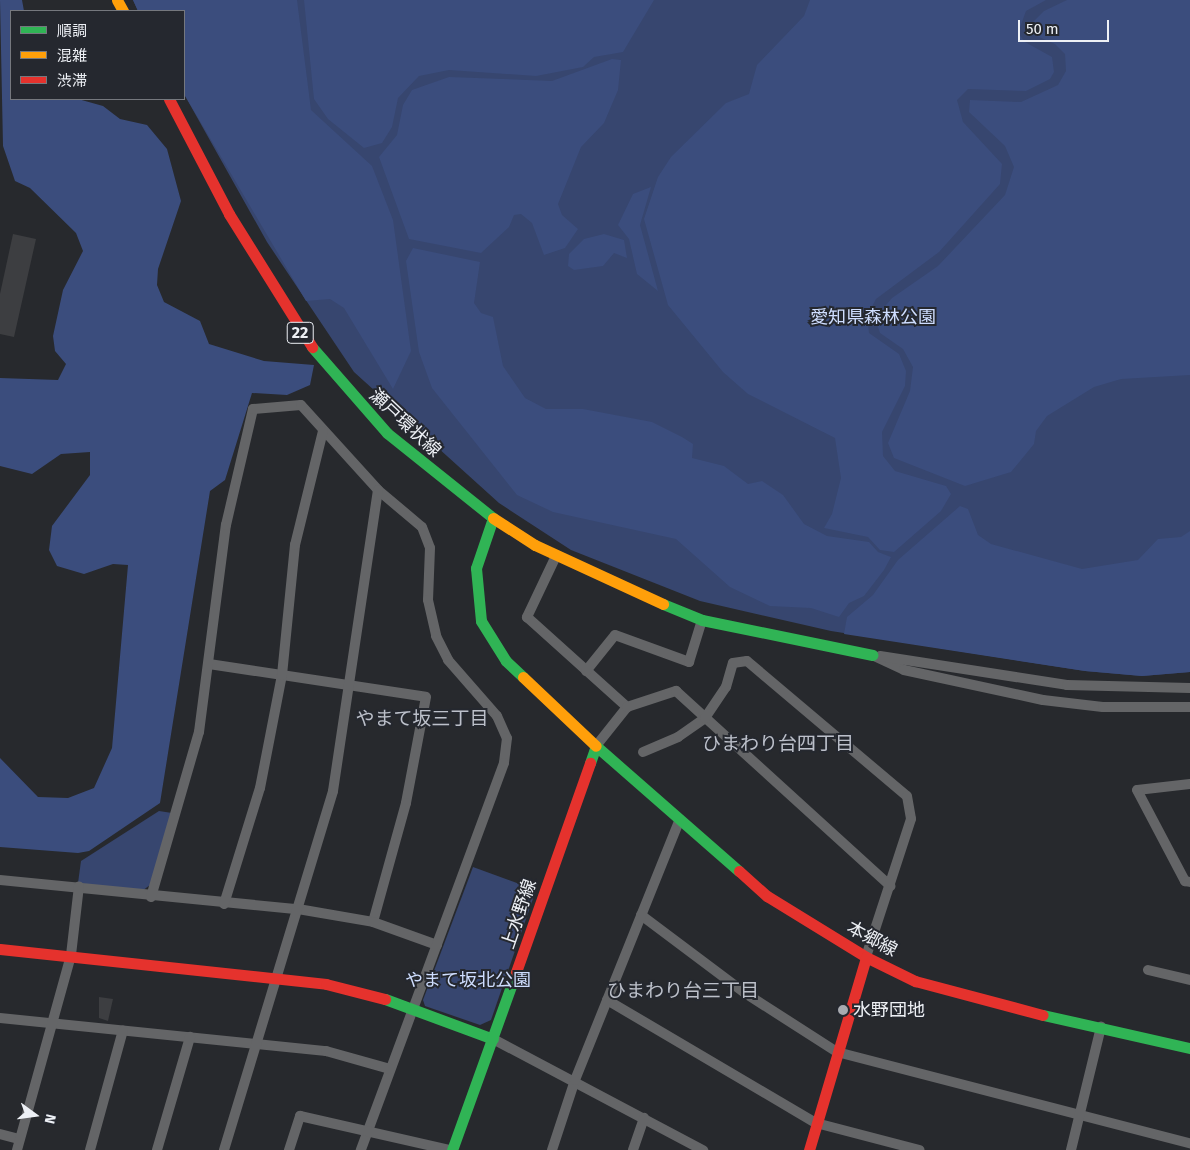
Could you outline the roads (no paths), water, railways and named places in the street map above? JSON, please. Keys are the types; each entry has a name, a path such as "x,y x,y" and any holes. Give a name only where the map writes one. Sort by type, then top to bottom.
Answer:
{"street":[{"name":"瀬戸環状線","path":"170,100 234,222 322,364 387,432 493,518 556,556 702,620 872,655"},
{"path":"151,896 199,732 226,525 253,409 301,405 378,490 422,527 430,548 428,600 436,636 448,660 497,716 507,738 504,763 361,1150"},
{"path":"224,904 260,788 282,675 295,544 323,431"},
{"path":"224,1150 279,977 333,791 352,685 378,490"},
{"path":"493,518 476,568 481,621 506,661 596,746 626,707 676,691 890,886"},
{"path":"556,556 527,617 626,707"},
{"path":"586,671 615,635 690,662 702,620"},
{"path":"872,655 1067,685 1190,688"},
{"path":"872,655 904,670 1043,700 1103,707 1190,707"},
{"path":"643,752 678,738 705,718 726,687 733,663 747,661 907,796 912,819 866,957 809,1150"},
{"path":"209,664 426,697 406,804 372,922"},
{"name":"本郷線","path":"596,746 767,896 866,957 916,981 974,1000 1190,1048"},
{"name":"上水野線","path":"451,1150 493,1039 596,746"},
{"path":"1190,784 1137,790 1190,882"},
{"path":"552,1150 575,1080 680,819"},
{"path":"0,880 79,886 224,904 298,909 372,922 438,945"},
{"path":"16,1150 55,1023 71,955 79,886"},
{"path":"641,915 745,993 837,1052 1190,1143"},
{"path":"0,949 279,977 371,994 414,1008 493,1039 575,1080 703,1150"},
{"path":"1148,970 1190,980"},
{"path":"606,1000 816,1123 920,1150"},
{"path":"0,1018 326,1051 390,1069"},
{"path":"1071,1150 1101,1027"},
{"path":"90,1150 123,1030"},
{"path":"157,1150 190,1037"},
{"path":"289,1150 300,1116 451,1150"},
{"path":"633,1150 644,1118"},
{"path":"0,1134 19,1139"}],"place":[{"name":"水野団地","path":"843,1010"}],"district":[{"name":"やまて坂三丁目","path":"422,719"},
{"name":"ひまわり台四丁目","path":"778,744"},
{"name":"ひまわり台三丁目","path":"683,991"}],"park label":[{"name":"愛知県森林公園","path":"873,317"},
{"name":"やまて坂北公園","path":"468,980"}]}
